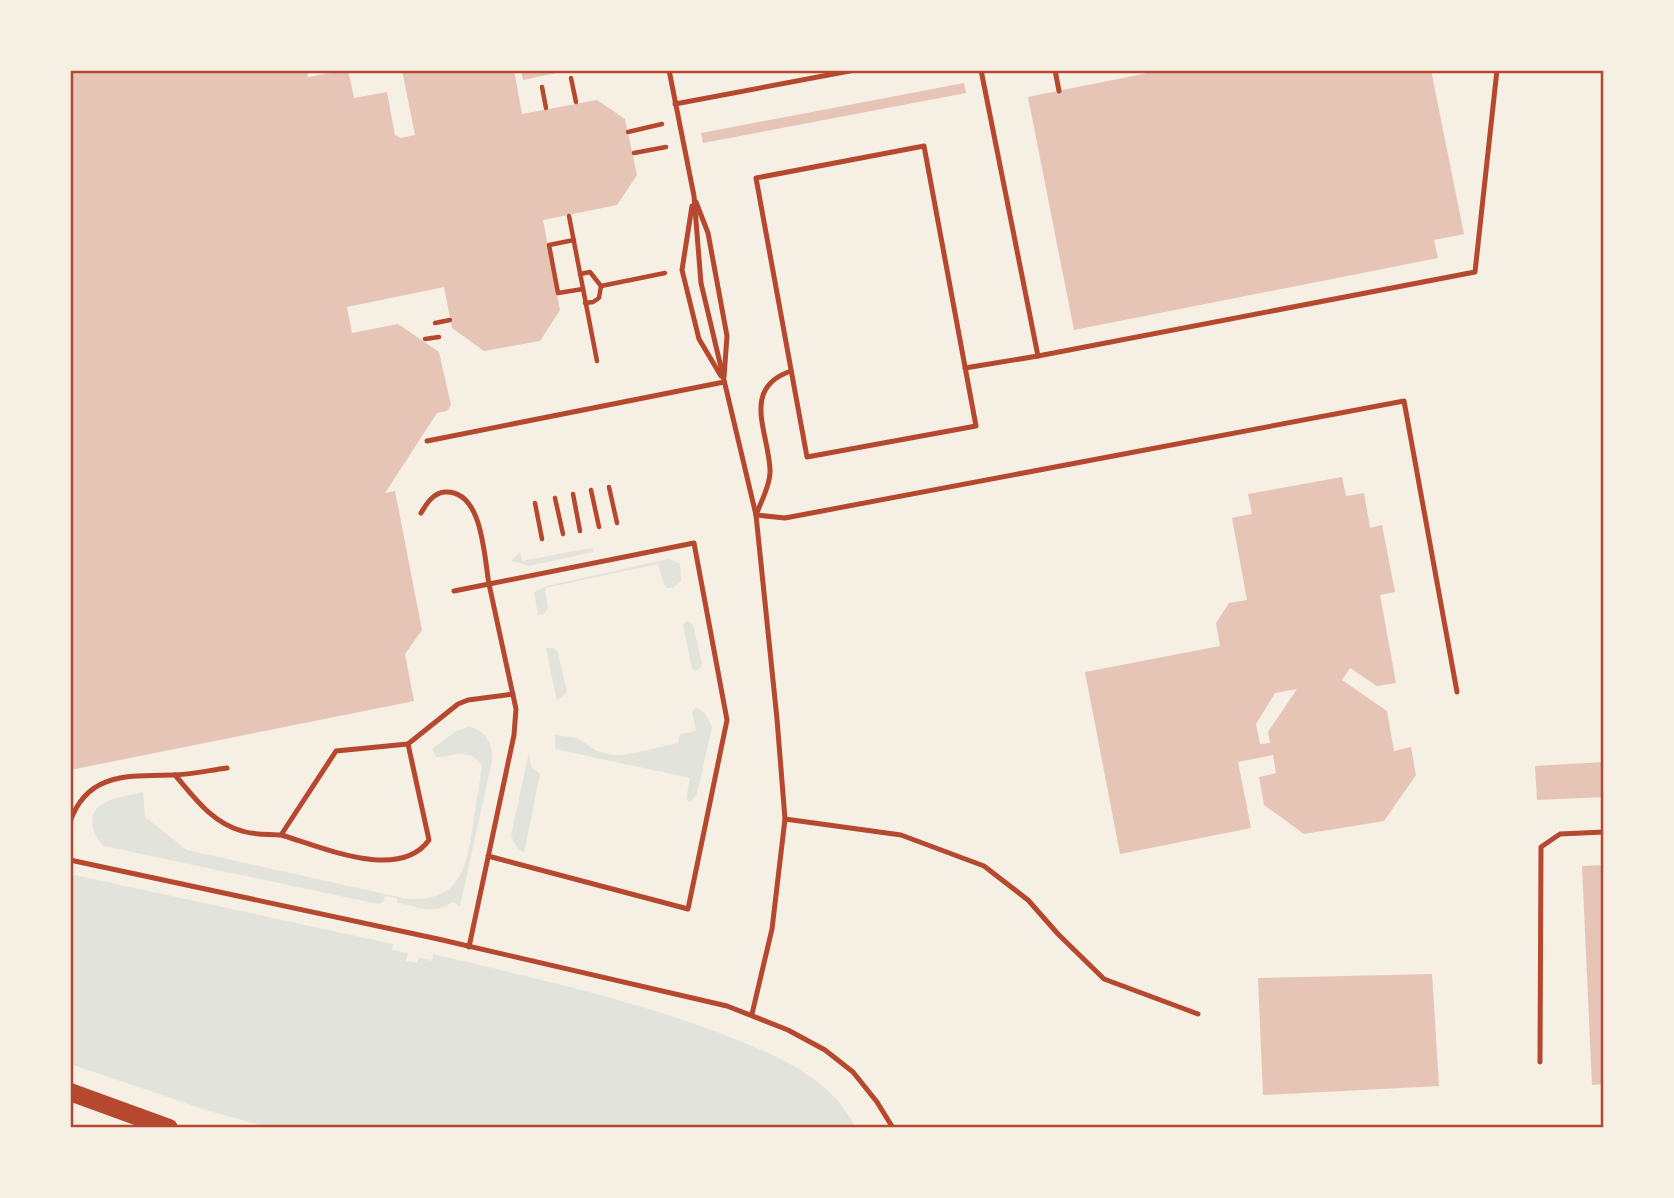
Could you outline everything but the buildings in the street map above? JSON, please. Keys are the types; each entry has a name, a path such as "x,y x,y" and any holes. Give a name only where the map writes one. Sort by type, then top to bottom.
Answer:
{"main road":[{"path":"70,1092 169,1128"}],"lane":[{"path":"669,70 694,196 701,283 756,515 785,819 772,929 751,1014"},
{"path":"675,104 855,70"},
{"path":"981,70 1038,356"},
{"path":"1055,70 1059,91"},
{"path":"965,368 1475,272 1497,70"},
{"path":"924,146 965,368 976,426 807,457 756,178 924,146"},
{"path":"694,196 708,233 720,291 727,336 724,382"},
{"path":"694,196 682,270 699,339 724,382"},
{"path":"756,515 771,472 760,405 763,391 782,374 791,371"},
{"path":"427,441 724,382"},
{"path":"756,515 785,518 1404,401 1457,692"},
{"path":"421,513 428,500 442,492 455,492 468,500 477,516 516,709 514,735 469,947"},
{"path":"454,591 694,543 727,720 688,909 488,856"},
{"path":"281,835 336,751 408,744 458,704 468,700 513,694"},
{"path":"174,775 209,813 226,825 244,832 281,835 351,856 380,861 407,858 423,849 429,840 408,744"},
{"path":"70,822 83,796 103,783 150,774 174,775 227,768"},
{"path":"785,819 901,835 984,866 1028,900 1058,934 1104,978 1198,1014"},
{"path":"1540,1062 1541,847 1560,834 1604,832"},
{"path":"70,860 727,1006 788,1030 825,1050 853,1072 893,1128"}],"path":[{"path":"571,78 576,102"},
{"path":"542,87 546,108"},
{"path":"628,132 662,124"},
{"path":"634,153 666,148"},
{"path":"569,216 597,361"},
{"path":"573,240 549,245 558,293 583,289"},
{"path":"580,274 590,272 601,286"},
{"path":"601,286 669,272"},
{"path":"585,303 598,298 601,286"},
{"path":"435,323 450,320"},
{"path":"425,339 439,337"},
{"path":"609,487 617,523"},
{"path":"591,490 599,527"},
{"path":"573,494 580,531"},
{"path":"555,498 563,534"},
{"path":"535,503 542,539"}],"shaded area":[{"path":"590,548 593,552 529,566 511,561 520,552 522,561"},
{"path":"668,559 680,564 681,581 673,588 664,585 658,564 545,588 548,608 544,614 538,615 534,592 547,586"},
{"path":"688,621 693,625 702,663 697,671 692,669 683,624"},
{"path":"546,648 553,648 558,652 567,692 557,701"},
{"path":"696,707 705,713 712,727 697,794 690,802 686,799 690,778 555,749 555,735 577,738 597,751 612,755 625,755 678,743 680,734 696,731 692,712"},
{"path":"468,727 484,734 491,749 492,761 460,906 453,902 439,908 426,909 385,896 383,902 378,904 104,846 94,830 92,818 101,805 143,792 145,817 187,850 407,899 438,895 448,890 462,872 472,831 482,766 469,755 436,757 432,749 455,732"},
{"path":"529,752 531,767 540,774 524,853 518,849 511,836"},
{"path":"70,874 393,944 392,950 408,953 406,961 417,963 419,957 432,961 433,954 649,1009 755,1047 801,1070 831,1093 856,1128 271,1128 209,1111 70,1064"}]}
